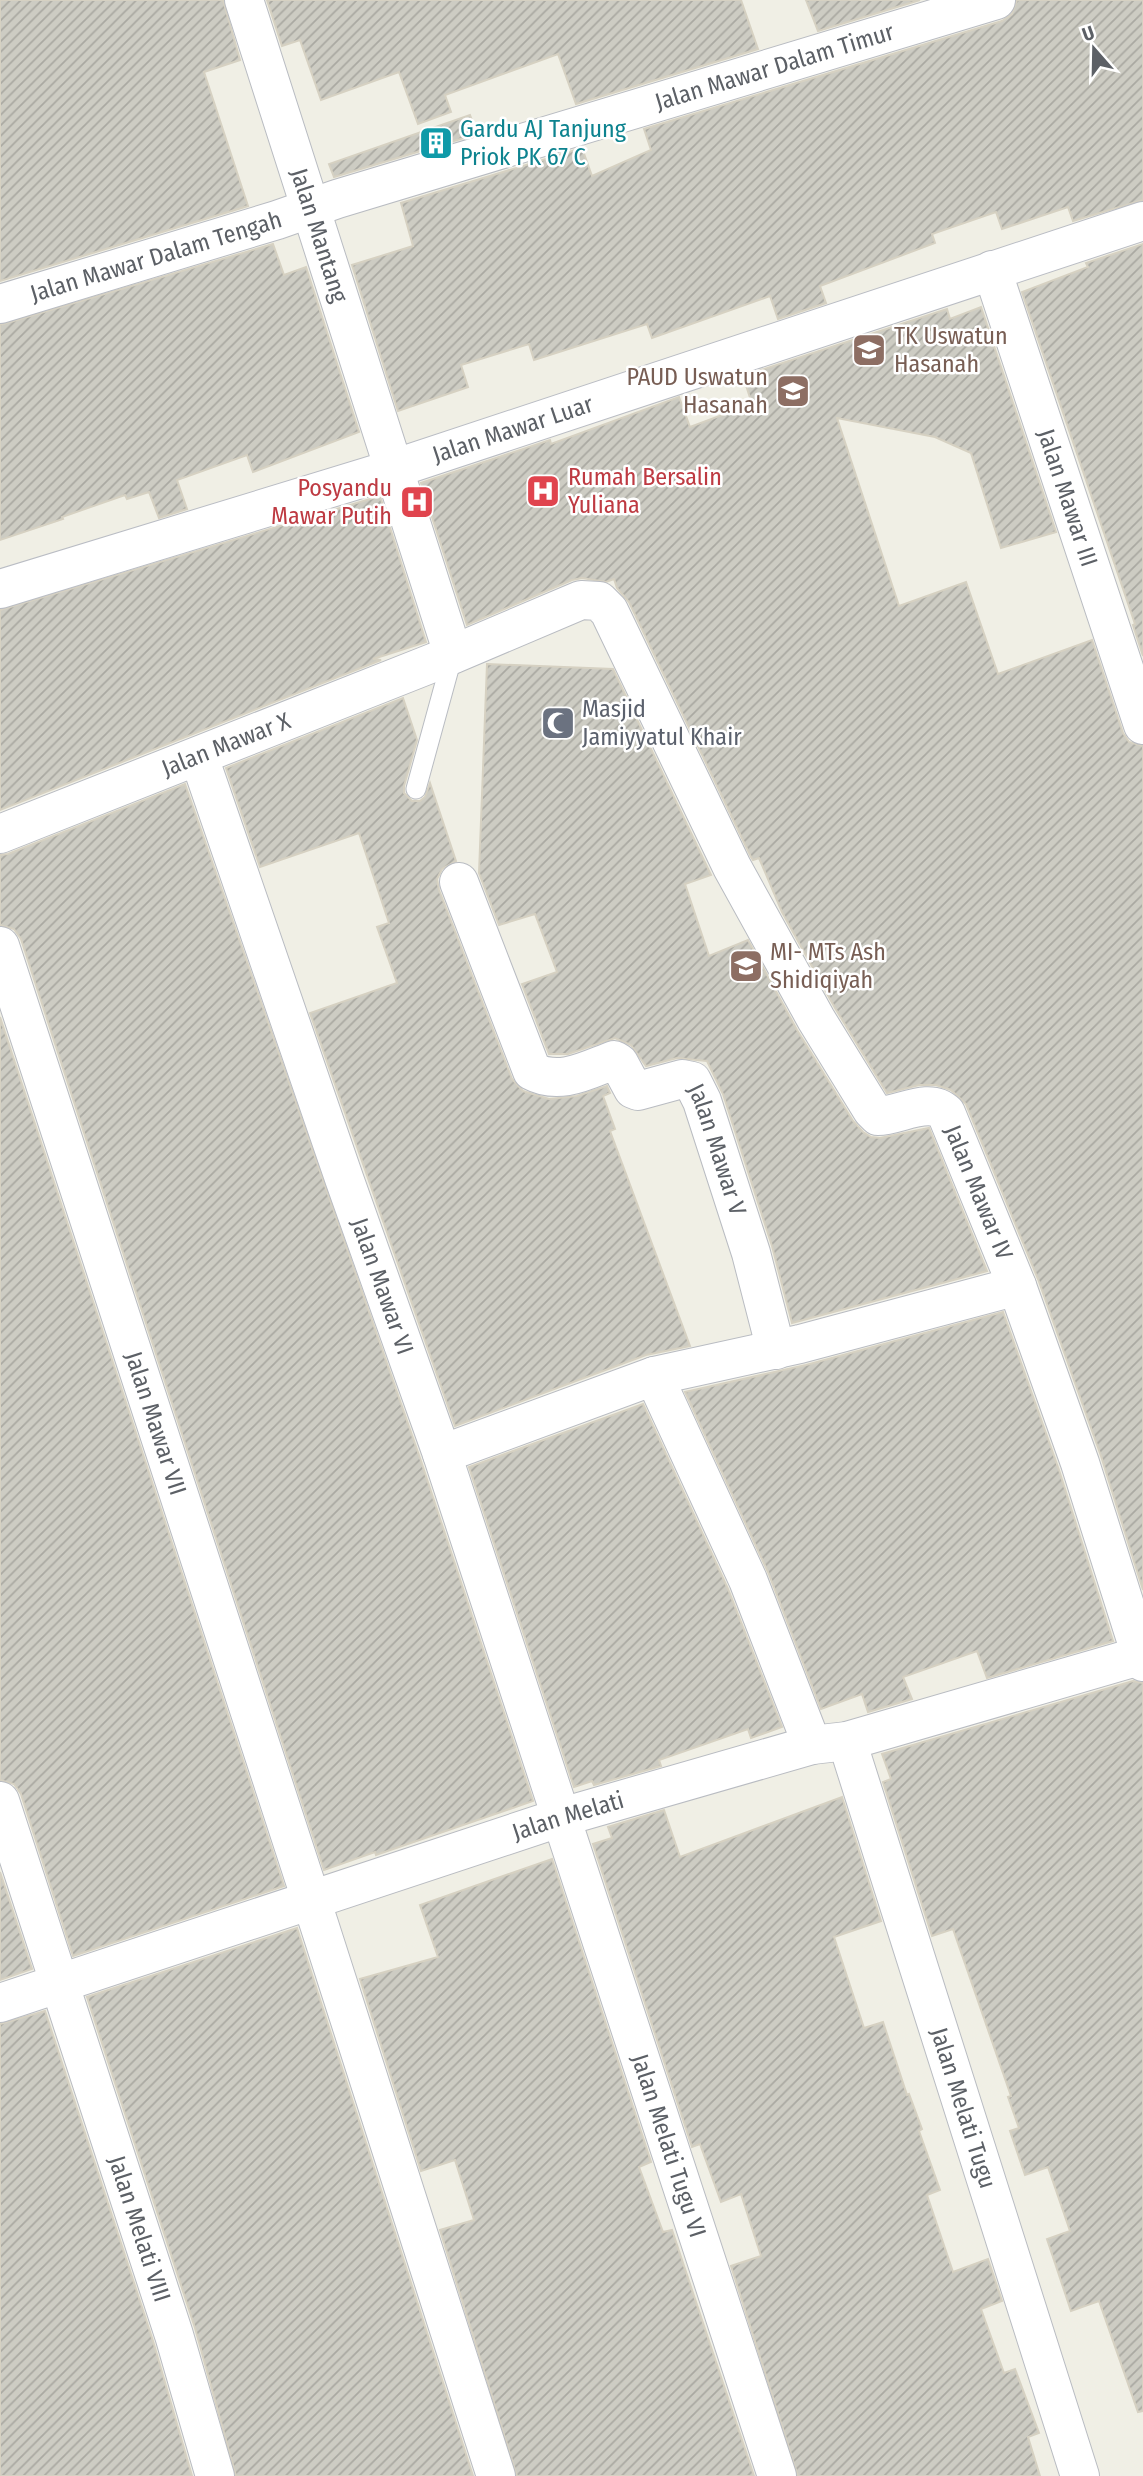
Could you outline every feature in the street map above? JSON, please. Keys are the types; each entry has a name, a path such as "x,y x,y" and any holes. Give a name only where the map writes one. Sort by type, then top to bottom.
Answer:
{"street":[{"name":"Jalan Mantang","path":"244,0 393,470"},
{"name":"Jalan Mawar Dalam Timur","path":"311,209 996,0"},
{"name":"Jalan Mawar Dalam Tengah","path":"0,304 311,209"},
{"name":"Jalan Mawar Luar","path":"0,589 393,470 1143,221"},
{"name":"Jalan Mawar III","path":"992,270 1143,725"},
{"path":"393,470 453,654"},
{"name":"Jalan Mawar X","path":"0,834 199,757 582,600 599,601"},
{"name":"Jalan Mawar IV","path":"599,601 609,611 732,867 816,1018 877,1116 888,1116 930,1105 940,1107 946,1113 1017,1286 1080,1463 1142,1657"},
{"name":"Jalan Mawar VI","path":"199,757 442,1454 562,1817"},
{"name":"Jalan Mawar V","path":"459,882 532,1071 545,1078 562,1079 614,1060 619,1063 633,1089 638,1091 682,1079 692,1081 702,1101 751,1253 776,1350"},
{"name":"Jalan Mawar VII","path":"0,946 496,2476"},
{"path":"442,1454 654,1376 776,1350 1017,1286"},
{"path":"654,1376 748,1580 830,1743"},
{"name":"Jalan Melati","path":"0,2003 562,1817 1142,1657"},
{"name":"Jalan Melati Tugu","path":"830,1743 1080,2476"},
{"name":"Jalan Melati VIII","path":"0,1801 174,2335 215,2476"},
{"name":"Jalan Melati Tugu VI","path":"562,1817 777,2476"}],"lane":[{"path":"416,789 453,654"}],"building":[{"path":"0,0 223,0 240,60 204,72 248,206 0,281"},
{"path":"267,0 741,0 758,49 576,104 558,54 445,95 451,112 418,124 399,72 321,100 300,40 282,46"},
{"path":"806,0 920,0 818,31"},
{"path":"1017,0 1143,0 1143,200 1073,221 1068,207 1002,229 996,212 932,234 935,243 820,286 826,303 778,319 770,296 652,338 647,324 534,360 529,344 461,365 468,387 398,411 352,265 413,246 401,203 582,148 592,176 651,150 644,129 1002,21 1012,14"},
{"path":"470,115 477,134 334,177 329,164"},
{"path":"273,244 284,275 306,267 359,432 253,472 247,455 177,480 187,509 159,518 149,492 127,499 125,495 0,540 0,325"},
{"path":"1143,244 1143,656 1133,625 1135,624 1022,292 1088,267 1086,263"},
{"path":"981,307 1056,532 1001,548 971,453 935,437 837,418 899,606 966,582 998,674 1092,640 1123,733 1129,742 1143,746 1143,1590 1101,1456 1038,1279 966,1104 951,1090 936,1085 919,1085 887,1093 835,1008 782,912 759,858 753,860 751,857 629,602 617,588 614,579 606,582 582,578 572,580 467,625 421,483 550,440 551,444 679,397 690,427 752,404 743,376 947,309 950,319"},
{"path":"380,496 426,642 373,659 381,660 0,810 0,610"},
{"path":"487,664 613,669 711,875 685,884 709,956 748,940 797,1030 853,1121 863,1132 880,1138 929,1128 987,1271 792,1323 772,1246 723,1094 707,1061 677,1058 646,1066 631,1045 615,1038 568,1054 549,1054 522,984 557,972 535,914 499,925 479,873"},
{"path":"403,698 417,740 404,793 412,801 420,801 425,797 430,783 456,861 442,869 437,879 439,890 512,1079 523,1091 549,1099 577,1096 607,1086 610,1093 603,1096 615,1129 610,1131 690,1346 646,1355 455,1426 310,1013 397,983 377,927 389,923 359,833 260,867 226,768"},
{"path":"185,784 421,1461 533,1801 324,1870 21,939 14,929 0,925 0,855"},
{"path":"0,1017 284,1886 73,1956 21,1794 14,1784 0,1780"},
{"path":"1003,1312 1059,1470 1113,1641 987,1678 977,1651 903,1677 912,1699 868,1712 862,1694 821,1709 768,1572 685,1392 806,1365"},
{"path":"643,1404 728,1589 782,1727 751,1738 748,1729 659,1760 661,1766 594,1785 592,1781 574,1787 469,1467"},
{"path":"1133,1681 1143,1683 1143,2411 1138,2412 1099,2301 1071,2311 1047,2239 1070,2231 1048,2167 1025,2175 1010,2131 1019,2128 1008,2097 1011,2096 953,1929 932,1936 883,1782 891,1779 882,1754"},
{"path":"842,1797 881,1921 834,1937 864,2028 883,2022 907,2095 909,2094 922,2129 919,2131 940,2190 927,2195 953,2272 988,2259 1002,2301 981,2309 1004,2373 1015,2369 1039,2433 1028,2437 1040,2476 798,2476 731,2266 761,2256 741,2194 721,2202 700,2144 692,2147 593,1844 612,1838 608,1827 664,1810 680,1857"},
{"path":"552,1859 651,2162 639,2167 663,2232 672,2230 754,2476 517,2476 440,2230 474,2220 455,2160 421,2171 360,1979 438,1957 420,1905"},
{"path":"0,1872 32,1969 0,1980"},
{"path":"297,1928 473,2476 236,2476 195,2328 87,1997"},
{"path":"45,2011 153,2341 192,2476 0,2476 0,2024"}],"place":[{"name":"Gardu AJ Tanjung Priok PK 67 C","path":"436,143"},
{"name":"TK Uswatun Hasanah","path":"869,350"},
{"name":"PAUD Uswatun Hasanah","path":"793,391"},
{"name":"Rumah Bersalin Yuliana","path":"543,491"},
{"name":"Posyandu Mawar Putih","path":"417,502"},
{"name":"Masjid Jamiyyatul Khair","path":"558,723"},
{"name":"MI- MTs Ash Shidiqiyah","path":"746,966"}]}
